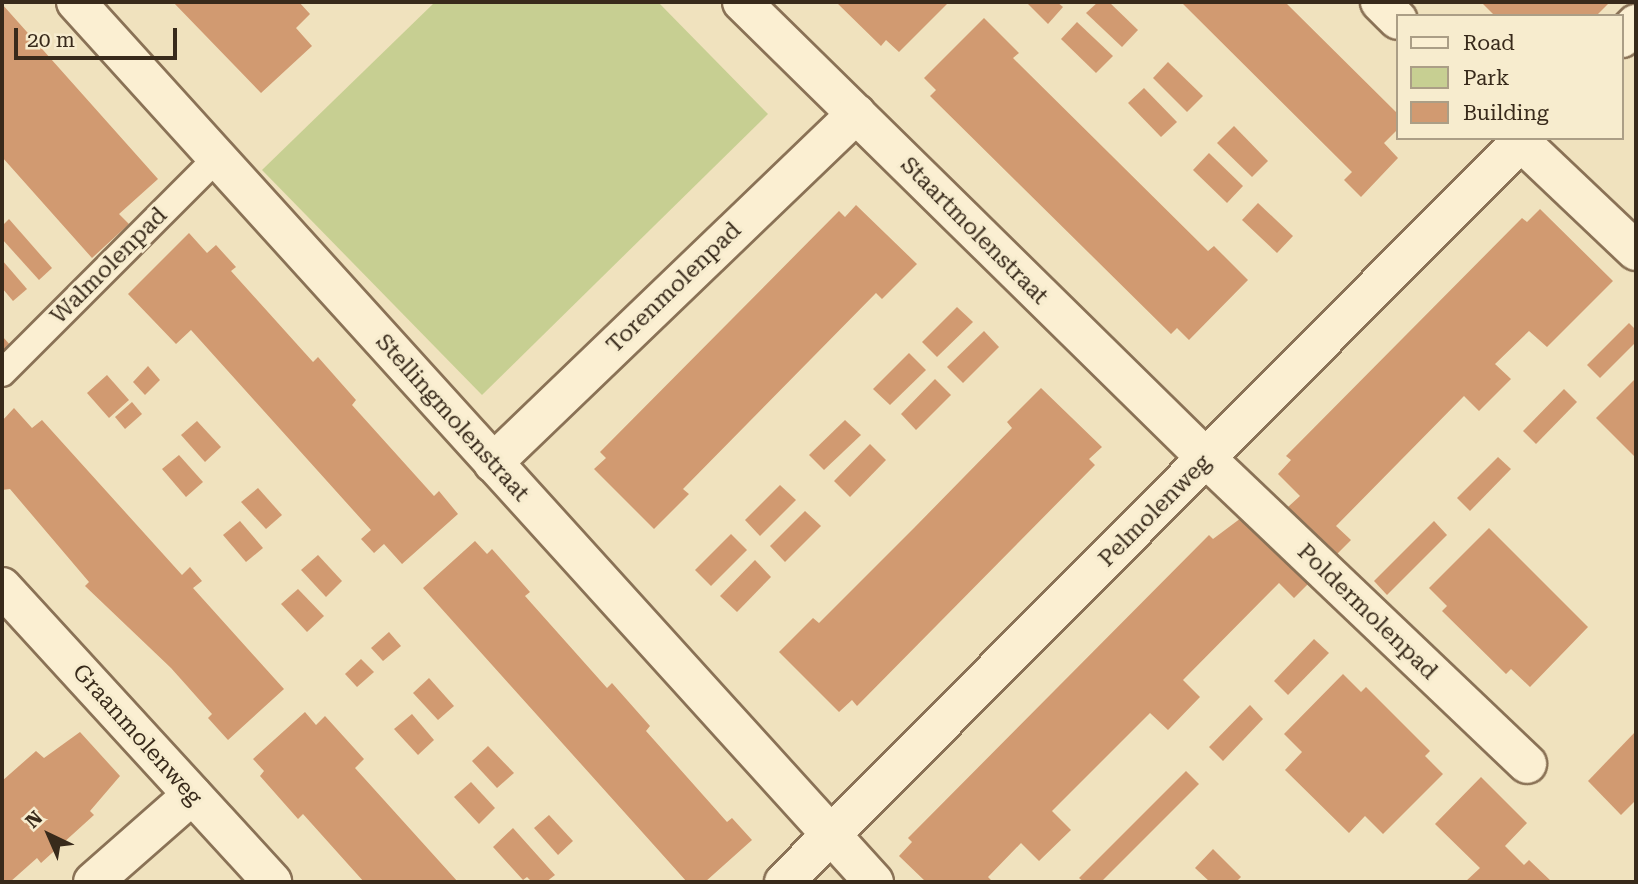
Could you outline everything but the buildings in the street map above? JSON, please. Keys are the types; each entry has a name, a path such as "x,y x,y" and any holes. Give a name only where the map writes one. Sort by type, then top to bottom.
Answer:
{"street":[{"name":"Stellingmolenstraat","path":"76,2 827,834 874,882"},
{"name":"Staartmolenstraat","path":"741,2 1207,459"},
{"path":"1380,2 1396,18"},
{"path":"1624,36 1636,23"},
{"name":"Torenmolenpad","path":"493,463 856,114"},
{"name":"Pelmolenweg","path":"784,882 827,834 1207,459 1519,140"},
{"path":"1521,140 1636,251"},
{"name":"Poldermolenpad","path":"1207,459 1527,764"},
{"name":"Graanmolenweg","path":"2,587 272,882"},
{"path":"93,882 192,795"}],"lane":[{"name":"Walmolenpad","path":"2,373 217,158"}],"green space":[{"path":"435,2 658,2 768,114 482,395 262,170"}]}
